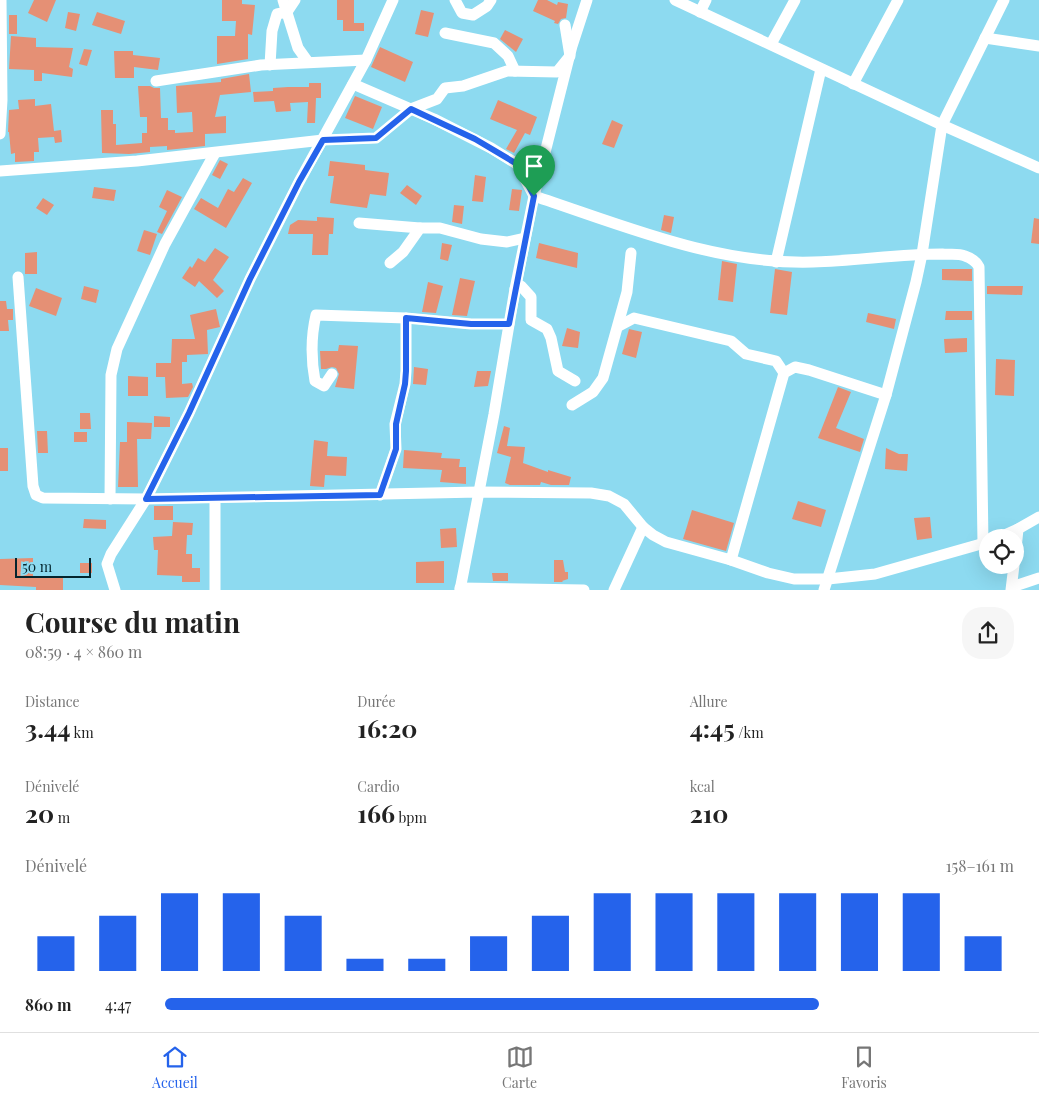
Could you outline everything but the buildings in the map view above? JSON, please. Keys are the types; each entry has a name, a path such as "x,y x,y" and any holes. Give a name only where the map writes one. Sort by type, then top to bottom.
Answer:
{"street":[{"path":"0,134 2,100 1,0"},
{"path":"283,0 298,48 308,62"},
{"path":"270,65 272,31 277,14 287,12 295,0"},
{"path":"115,590 107,564 111,554 146,499 189,413 250,279 299,182 366,60 393,0"},
{"path":"455,0 462,12 473,15 487,6 491,0"},
{"path":"584,590 460,589 480,492 525,238 534,196 586,0"},
{"path":"676,0 853,84 1039,168"},
{"path":"700,12 706,0"},
{"path":"771,44 795,0"},
{"path":"853,84 898,0"},
{"path":"826,584 886,395 916,282 942,125 1004,0"},
{"path":"0,171 215,153 323,140 376,138 411,109 437,99 445,88 463,86 506,71 557,72 570,56 565,25"},
{"path":"445,33 494,43 508,56 515,71"},
{"path":"985,38 1039,46"},
{"path":"156,81 270,65 366,60"},
{"path":"776,262 821,69"},
{"path":"353,84 475,139 517,164 534,196 682,245 746,259 776,262 858,260 922,254 963,255 976,262 979,267 985,529"},
{"path":"110,499 111,375 116,349 165,244 215,153"},
{"path":"359,223 440,228 481,239 507,242 525,238"},
{"path":"390,263 402,252 420,228"},
{"path":"572,405 593,392 604,378 608,357 619,326 627,292 632,252"},
{"path":"18,277 33,486 36,494 43,498 146,499 480,492 591,493 609,496 624,504 643,528 666,542 731,560 768,573 826,584 875,574 979,545"},
{"path":"515,289 521,286 530,297 531,320 547,329 558,371 575,380"},
{"path":"332,374 324,386 314,380 312,368 312,330 316,315 406,318 471,324 509,324"},
{"path":"380,495 396,449 396,424 405,377 406,318"},
{"path":"619,326 634,318 731,341 746,354 776,361 784,373"},
{"path":"731,560 784,373 795,367 809,370 886,395"},
{"path":"214,590 215,498"},
{"path":"1018,529 1039,517"},
{"path":"614,590 643,528"},
{"path":"1013,574 1012,588 1039,578"}],"route":[{"path":"411,109 475,139 517,164 534,196 509,324 471,324 406,318 406,371 396,424 396,449 380,495 146,499 189,413 250,279 299,182 323,140 376,138 411,109"}]}
